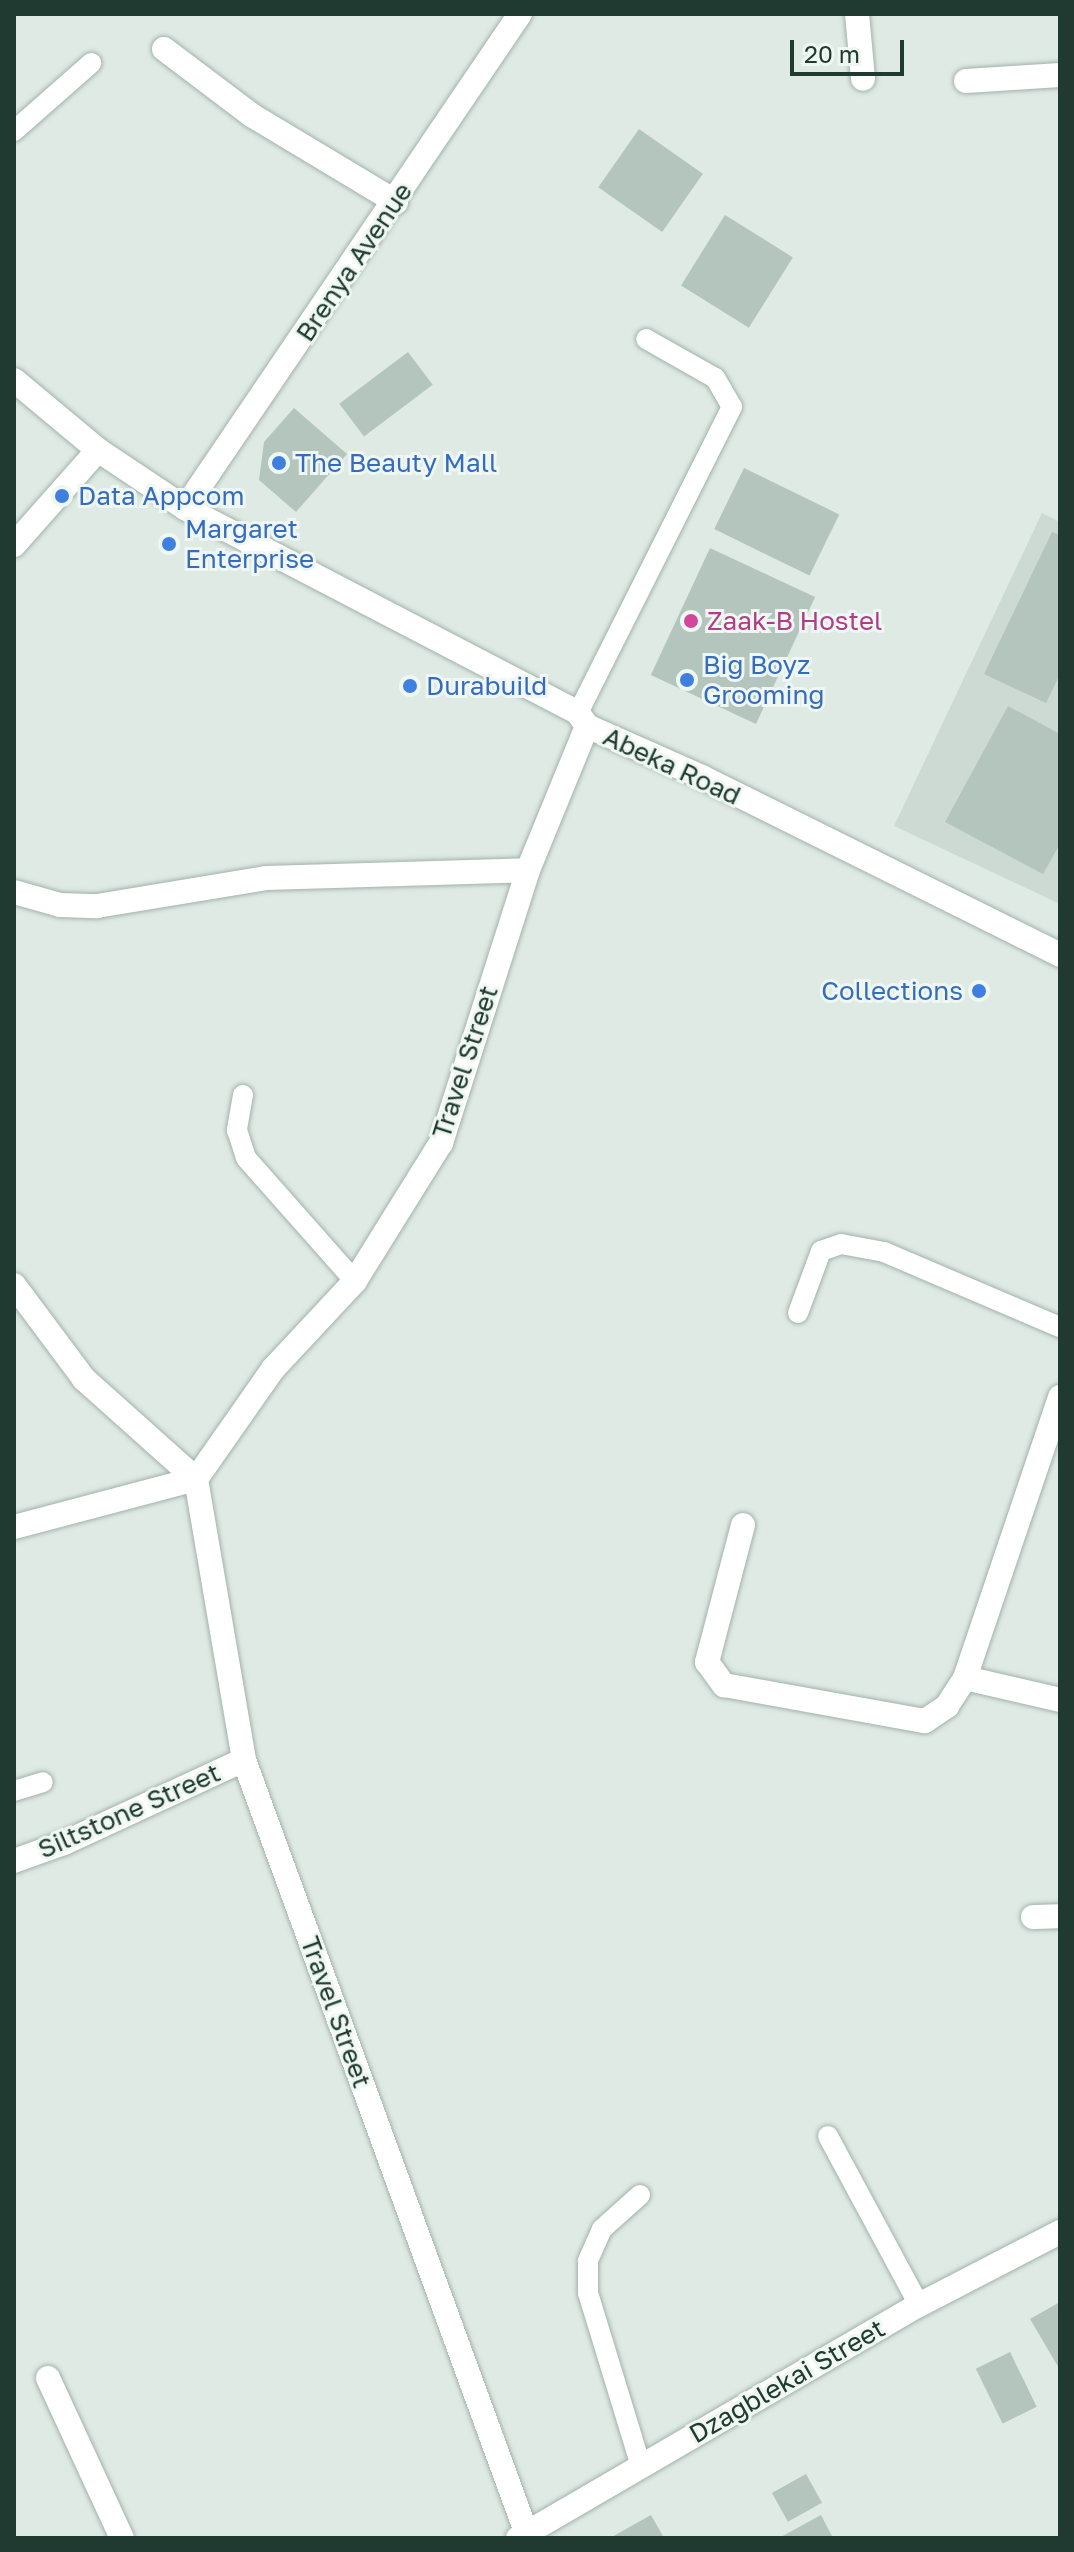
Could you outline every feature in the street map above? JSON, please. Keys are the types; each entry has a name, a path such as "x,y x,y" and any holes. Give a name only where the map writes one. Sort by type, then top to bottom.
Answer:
{"street":[{"name":"Brenya Avenue","path":"185,508 396,202 520,14"},
{"path":"857,14 863,79"},
{"path":"164,49 264,123 396,202"},
{"path":"966,81 1060,75"},
{"name":"Abeka Road","path":"14,380 98,450 185,508 583,720 1060,955"},
{"path":"14,545 98,450"},
{"name":"Travel Street","path":"522,2535 244,1760 196,1479 273,1369 355,1281 441,1143 528,870 583,720"},
{"path":"14,892 60,905 97,906 266,878 528,870"},
{"path":"14,1285 84,1379 196,1479"},
{"path":"743,1525 707,1662 724,1685 925,1721 947,1706 965,1678 1060,1397"},
{"path":"14,1527 196,1479"},
{"path":"965,1678 1060,1700"},
{"name":"Siltstone Street","path":"14,1861 64,1843 244,1760"},
{"path":"1033,1917 1060,1916"},
{"name":"Dzagblekai Street","path":"522,2535 919,2305 1060,2232"},
{"path":"48,2378 122,2538"}],"lane":[{"path":"14,131 91,63"},
{"path":"583,720 732,407 715,378 646,339"},
{"path":"243,1095 237,1130 246,1158 355,1281"},
{"path":"798,1313 821,1251 841,1244 884,1252 1060,1327"},
{"path":"14,1791 43,1782"},
{"path":"828,2136 919,2305"},
{"path":"640,2195 602,2229 588,2261 588,2293 641,2466"}],"shaded area":[{"path":"1042,513 1060,522 1060,904 894,826"}],"building":[{"path":"639,129 703,174 662,232 598,187"},
{"path":"725,215 793,257 749,328 681,285"},
{"path":"408,352 433,385 364,437 339,404"},
{"path":"294,408 347,454 296,512 259,480 264,442"},
{"path":"744,468 839,514 809,576 714,529"},
{"path":"1052,532 1060,535 1060,674 1046,703 984,674"},
{"path":"710,548 815,597 756,724 651,675"},
{"path":"1008,706 1060,734 1060,844 1043,874 945,822"},
{"path":"1060,2302 1060,2370 1030,2319"},
{"path":"1010,2352 1037,2407 1003,2423 976,2369"},
{"path":"806,2474 822,2503 788,2522 772,2493"},
{"path":"651,2515 664,2538 610,2538"},
{"path":"821,2515 833,2538 779,2538"}],"place":[{"name":"The Beauty Mall","path":"279,463"},
{"name":"Data Appcom","path":"62,496"},
{"name":"Margaret Enterprise","path":"169,544"},
{"name":"Zaak-B Hostel","path":"691,621"},
{"name":"Big Boyz Grooming","path":"687,680"},
{"name":"Durabuild","path":"410,686"},
{"name":"Collections","path":"979,991"}]}
